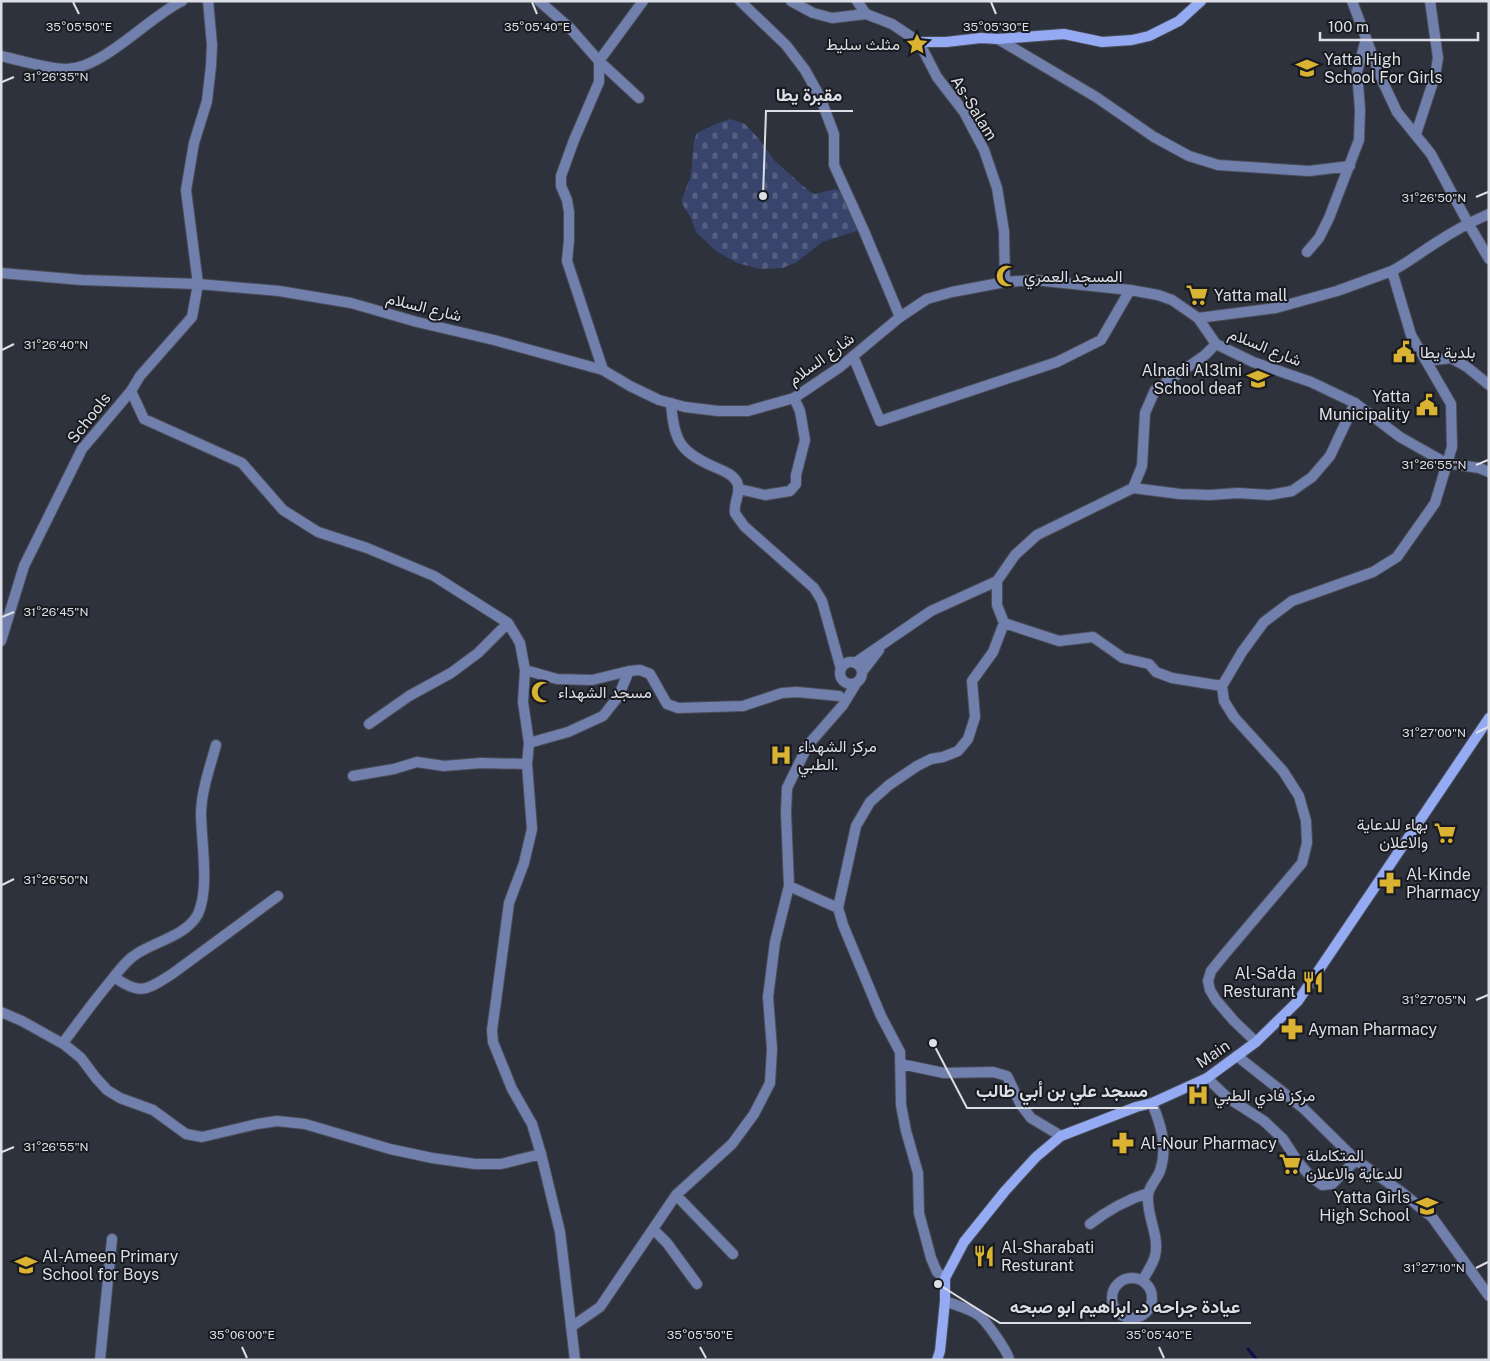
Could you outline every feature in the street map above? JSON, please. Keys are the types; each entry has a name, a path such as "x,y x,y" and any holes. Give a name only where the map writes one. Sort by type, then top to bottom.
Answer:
{"main road":[{"path":"919,42 1064,34 1102,42 1132,40 1150,36 1172,25 1201,1"},
{"name":"Main","path":"945,1278 964,1242 1005,1191 1036,1157 1061,1136 1136,1107 1152,1103 1207,1078 1256,1042 1298,1001 1489,718"},
{"path":"937,1360 940,1351 946,1302 945,1278"}],"street":[{"path":"1,56 64,69 78,68 106,54 182,1"},
{"name":"Schools","path":"1,640 24,566 82,449 131,391 140,376 192,317 198,284 186,190 194,143 207,101 212,45 208,1"},
{"path":"539,1 570,28 599,61 639,98"},
{"path":"603,370 566,261 569,240 569,212 561,181 562,172 574,140 599,82 599,61 643,1"},
{"path":"740,1 786,45 805,70 820,97 834,134 834,165 900,317"},
{"path":"791,1 813,13 832,18 866,14 892,24 919,42"},
{"path":"857,1 866,14"},
{"path":"1352,1 1397,112 1431,154 1489,259"},
{"path":"1416,134 1435,76 1438,58 1430,1"},
{"path":"998,39 1096,97 1154,137 1189,156 1218,165 1309,171 1350,166"},
{"path":"1308,252 1322,232 1359,140 1360,109 1357,72 1366,39"},
{"name":"As-Salam","path":"919,42 938,77 964,112 984,150 997,188 1004,231 1005,282"},
{"path":"1198,318 1276,308 1337,291 1392,271 1468,223 1489,214"},
{"path":"1256,1042 1216,1000 1210,990 1208,981 1211,971 1302,863 1307,843 1306,821 1299,796 1283,771 1234,717 1224,701 1222,686 1242,652 1264,622 1292,601 1373,572 1397,557 1435,503 1452,447 1451,404 1411,335 1392,271"},
{"name":"شارع السلام","path":"1,273 82,280 198,284 279,291 351,303 416,322 494,340 603,370 659,400 685,407 718,411 748,411 794,398 840,367 900,317 927,299 952,292 1005,282 1035,280 1130,290 1158,295 1172,300 1198,318 1216,344 1253,362 1311,382 1355,403 1400,437 1446,463 1480,468 1489,472"},
{"path":"853,356 880,420 1057,362 1101,340 1130,290"},
{"path":"1133,488 1142,466 1145,413 1155,390 1206,355 1216,344"},
{"path":"1426,361 1450,358 1467,367 1489,385"},
{"path":"131,391 144,420 242,463 283,510 318,532 367,548 434,576 508,623 520,644 524,670 523,702 529,743 527,764 532,829 524,863 509,903 492,1030 497,1054 512,1089 532,1124 541,1154 560,1232 575,1360"},
{"path":"739,489 765,495 790,491 796,484 796,474 805,440 800,411 794,398"},
{"path":"670,403 672,426 677,440 685,450 702,462 731,475 737,482 739,489 734,507 736,515 744,526 814,588 822,601 836,647 848,665"},
{"path":"857,682 852,684 845,682 840,676 848,665 883,645 931,611 997,581 1016,555 1037,535 1133,488 1210,496 1238,493 1269,495 1292,491 1312,477 1330,456 1355,403"},
{"path":"945,1278 937,1272 931,1258 919,1213 918,1173 906,1131 901,1104 901,1064 898,1046 880,1016 843,925 838,908 856,826 870,802 889,785 917,766 931,759 958,751 968,739 975,717 972,681 993,652 1004,623 997,605 997,581"},
{"path":"369,724 409,696 451,673 478,653 508,623"},
{"path":"1004,623 1059,641 1093,637 1123,658 1150,664 1156,672 1172,678 1222,686"},
{"path":"823,726 843,705 857,682 861,679 862,672 883,645"},
{"path":"848,665 859,665 862,672"},
{"path":"524,670 557,679 592,680 640,670 650,674 667,704 678,708 742,706 789,693 839,696"},
{"path":"529,743 568,732 603,716 618,697 629,671"},
{"path":"571,1327 600,1307 676,1195 732,1144 754,1114 770,1083 772,1049 768,997 775,942 789,886 786,813 787,788 808,745 833,711 845,682"},
{"path":"63,1043 125,963 136,954 187,927 197,915 202,903 204,883 202,794 216,745"},
{"path":"353,776 394,769 417,762 444,766 481,763 527,764"},
{"path":"789,886 838,908"},
{"path":"114,977 129,987 136,989 144,989 154,985 172,974 278,896"},
{"path":"1,1012 22,1020 63,1043 81,1058 107,1090 120,1098 153,1110 186,1134 202,1137 277,1121 306,1124 390,1149 432,1158 475,1164 501,1164 541,1154"},
{"path":"1237,1056 1303,1108 1356,1160 1400,1191 1432,1217 1488,1292"},
{"path":"901,1064 944,1073 993,1072 1007,1076 1022,1105 1032,1118 1061,1136"},
{"path":"1207,1078 1228,1098 1264,1122 1283,1139 1298,1162 1311,1177 1322,1185 1332,1184 1356,1160"},
{"path":"1143,1280 1155,1257 1156,1240 1148,1214 1148,1193 1160,1170 1164,1146 1160,1122 1152,1103"},
{"path":"1090,1224 1109,1209 1134,1197 1148,1193"},
{"path":"676,1195 732,1254"},
{"path":"652,1230 667,1243 697,1284"},
{"path":"100,1360 112,1239"},
{"path":"1126,1278 1143,1280 1153,1293 1151,1309 1137,1319 1121,1317 1111,1304 1113,1288 1126,1278"},
{"path":"946,1302 978,1315 999,1340 1010,1360"}],"green space":[{"path":"730,119 745,124 774,160 810,192 815,194 836,189 845,197 860,230 822,242 797,262 783,268 760,269 737,263 716,251 696,232 691,218 681,202 691,175 694,141 697,133"}],"waterway":[{"path":"1248,1349 1257,1360"}],"place":[{"name":"مثلث سليط","path":"917,44"},
{"name":"Yatta High School For Girls","path":"1307,68"},
{"name":"مقبرة يطا","path":"763,196"},
{"name":"المسجد العمري","path":"1007,276"},
{"name":"Yatta mall","path":"1197,295"},
{"name":"بلدية يطا","path":"1404,352"},
{"name":"Alnadi Al3lmi School deaf","path":"1258,379"},
{"name":"Yatta Municipality","path":"1427,405"},
{"name":"مسجد الشهداء","path":"542,692"},
{"name":"مركز الشهداء الطبي.","path":"781,755"},
{"name":"بهاء للدعاية والاعلان","path":"1445,833"},
{"name":"Al-Kinde Pharmacy","path":"1390,883"},
{"name":"Al-Sa'da Resturant","path":"1313,982"},
{"name":"Ayman Pharmacy","path":"1292,1029"},
{"name":"مسجد علي بن أبي طالب","path":"933,1043"},
{"name":"مركز فادي الطبي","path":"1198,1095"},
{"name":"Al-Nour Pharmacy","path":"1123,1143"},
{"name":"المتكاملة للدعاية والاعلان","path":"1290,1164"},
{"name":"Yatta Girls High School","path":"1427,1206"},
{"name":"Al-Sharabati Resturant","path":"984,1256"},
{"name":"Al-Ameen Primary School for Boys","path":"26,1265"},
{"name":"عيادة جراحه د. ابراهيم ابو صبحه","path":"938,1284"}]}
